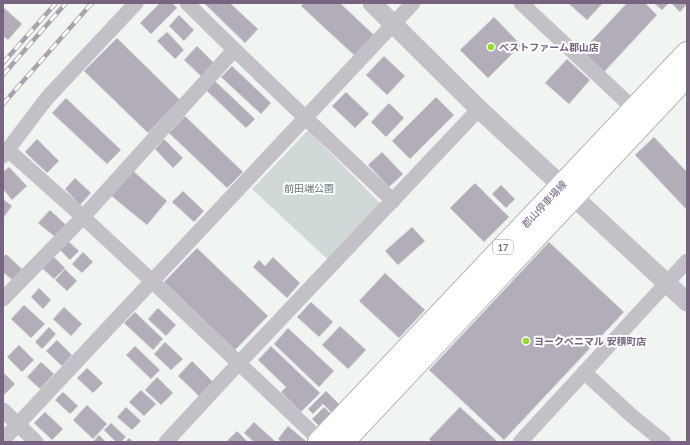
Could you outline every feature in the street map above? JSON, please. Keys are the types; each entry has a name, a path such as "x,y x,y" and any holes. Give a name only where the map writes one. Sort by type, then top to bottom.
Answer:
{"main road":[{"name":"郡山停車場線","path":"343,442 568,191 634,109 687,53"},
{"name":"郡山停車場線","path":"320,441 568,191 687,76"}],"street":[{"path":"136,3 47,98 5,153 83,217 320,441"},
{"path":"187,3 234,50 393,201"},
{"path":"372,3 479,109 687,302"},
{"path":"3,440 413,3"},
{"path":"520,3 634,109"},
{"path":"3,299 83,217 234,50"},
{"path":"166,442 479,109"},
{"path":"520,442 687,261"},
{"path":"584,372 632,416 664,442"},
{"path":"3,410 36,442"}],"green space":[{"name":"前田端公園","path":"308,130 381,204 327,259 252,189"}],"building":[{"path":"160,3 172,3 177,8 151,34 140,23"},
{"path":"204,3 230,3 258,29 245,43"},
{"path":"304,3 340,3 374,35 355,56 301,6"},
{"path":"568,3 603,3 587,20"},
{"path":"627,3 645,3 657,15 604,72 582,51"},
{"path":"654,3 669,3 662,10"},
{"path":"671,3 687,3 687,4 680,12"},
{"path":"3,7 22,24 8,40 3,36"},
{"path":"179,15 194,30 184,41 169,26"},
{"name":"ベストファーム郡山店","path":"494,17 521,45 488,78 460,50"},
{"path":"167,32 184,50 175,59 157,41"},
{"path":"117,38 180,100 148,133 84,71"},
{"path":"197,46 215,64 202,77 184,60"},
{"path":"384,56 405,76 387,95 366,75"},
{"path":"567,59 590,80 569,104 545,83"},
{"path":"232,66 271,103 261,114 221,77"},
{"path":"215,81 255,119 246,128 206,90"},
{"path":"346,92 369,114 355,128 332,106"},
{"path":"436,97 454,115 410,159 392,141"},
{"path":"66,98 121,150 107,164 52,113"},
{"path":"389,103 404,118 386,137 371,122"},
{"path":"185,116 243,172 227,188 169,133"},
{"path":"654,137 687,172 687,210 635,155"},
{"path":"37,139 59,161 47,173 25,152"},
{"path":"164,139 183,158 173,168 155,149"},
{"path":"382,152 403,174 389,187 368,165"},
{"path":"9,167 27,186 12,200 3,189 3,172"},
{"path":"131,169 167,201 147,225 109,194"},
{"path":"75,178 91,193 80,205 65,189"},
{"path":"475,183 509,217 484,242 450,208"},
{"path":"501,185 515,199 506,208 492,194"},
{"path":"183,191 204,211 194,222 172,202"},
{"path":"3,199 12,206 3,218"},
{"path":"50,210 66,225 55,237 38,223"},
{"path":"412,227 425,241 398,265 385,251"},
{"path":"67,240 79,251 70,260 59,249"},
{"name":"ヨークベニマル 安積町店","path":"549,242 624,312 504,440 429,370"},
{"path":"197,248 268,316 235,350 164,282"},
{"path":"83,252 93,262 82,273 72,264"},
{"path":"6,254 22,269 12,280 3,272 3,257"},
{"path":"52,255 65,268 54,279 41,267"},
{"path":"273,257 300,283 287,298 253,267 259,260 265,266"},
{"path":"65,269 77,281 67,291 55,280"},
{"path":"385,273 425,310 399,338 359,301"},
{"path":"39,288 51,300 43,309 31,297"},
{"path":"311,302 333,322 319,337 297,317"},
{"path":"24,305 45,324 31,338 11,319"},
{"path":"64,307 82,324 71,336 53,319"},
{"path":"158,308 176,325 166,336 148,319"},
{"path":"135,312 163,339 153,350 124,323"},
{"path":"340,326 366,350 348,369 322,345"},
{"path":"49,327 56,334 42,349 35,342"},
{"path":"288,328 334,371 319,387 274,344"},
{"path":"57,340 72,355 62,366 46,351"},
{"path":"165,342 183,359 171,370 154,354"},
{"path":"19,345 34,360 22,372 7,357"},
{"path":"135,346 160,370 151,379 126,355"},
{"path":"271,346 320,393 301,412 281,392 286,387 258,360"},
{"path":"192,361 213,382 199,396 178,376"},
{"path":"41,362 54,374 40,389 27,377"},
{"path":"87,368 103,383 93,393 77,378"},
{"path":"3,372 15,384 3,396"},
{"path":"157,377 173,393 161,405 145,390"},
{"path":"141,390 156,404 144,416 129,402"},
{"path":"326,391 340,405 332,413 323,404 313,414 308,409"},
{"path":"63,392 78,406 70,414 55,400"},
{"path":"87,405 107,424 93,439 73,420"},
{"path":"126,407 141,421 132,430 117,417"},
{"path":"324,407 331,414 319,426 312,419"},
{"path":"460,407 498,442 432,442 429,439"},
{"path":"45,412 63,429 52,440 34,423"},
{"path":"254,422 276,442 254,442 244,433"},
{"path":"111,423 126,437 121,442 116,442 104,430"},
{"path":"288,426 307,442 282,442 278,439"},
{"path":"237,431 248,442 226,442"},
{"path":"99,435 106,442 93,442"},
{"path":"129,438 133,442 125,442"}],"railway":[{"path":"3,63 56,3"},
{"path":"3,75 66,3"},
{"path":"3,104 92,3"}],"place":[{"name":"ベストファーム郡山店","path":"491,47"},
{"name":"ヨークベニマル 安積町店","path":"526,341"}]}
